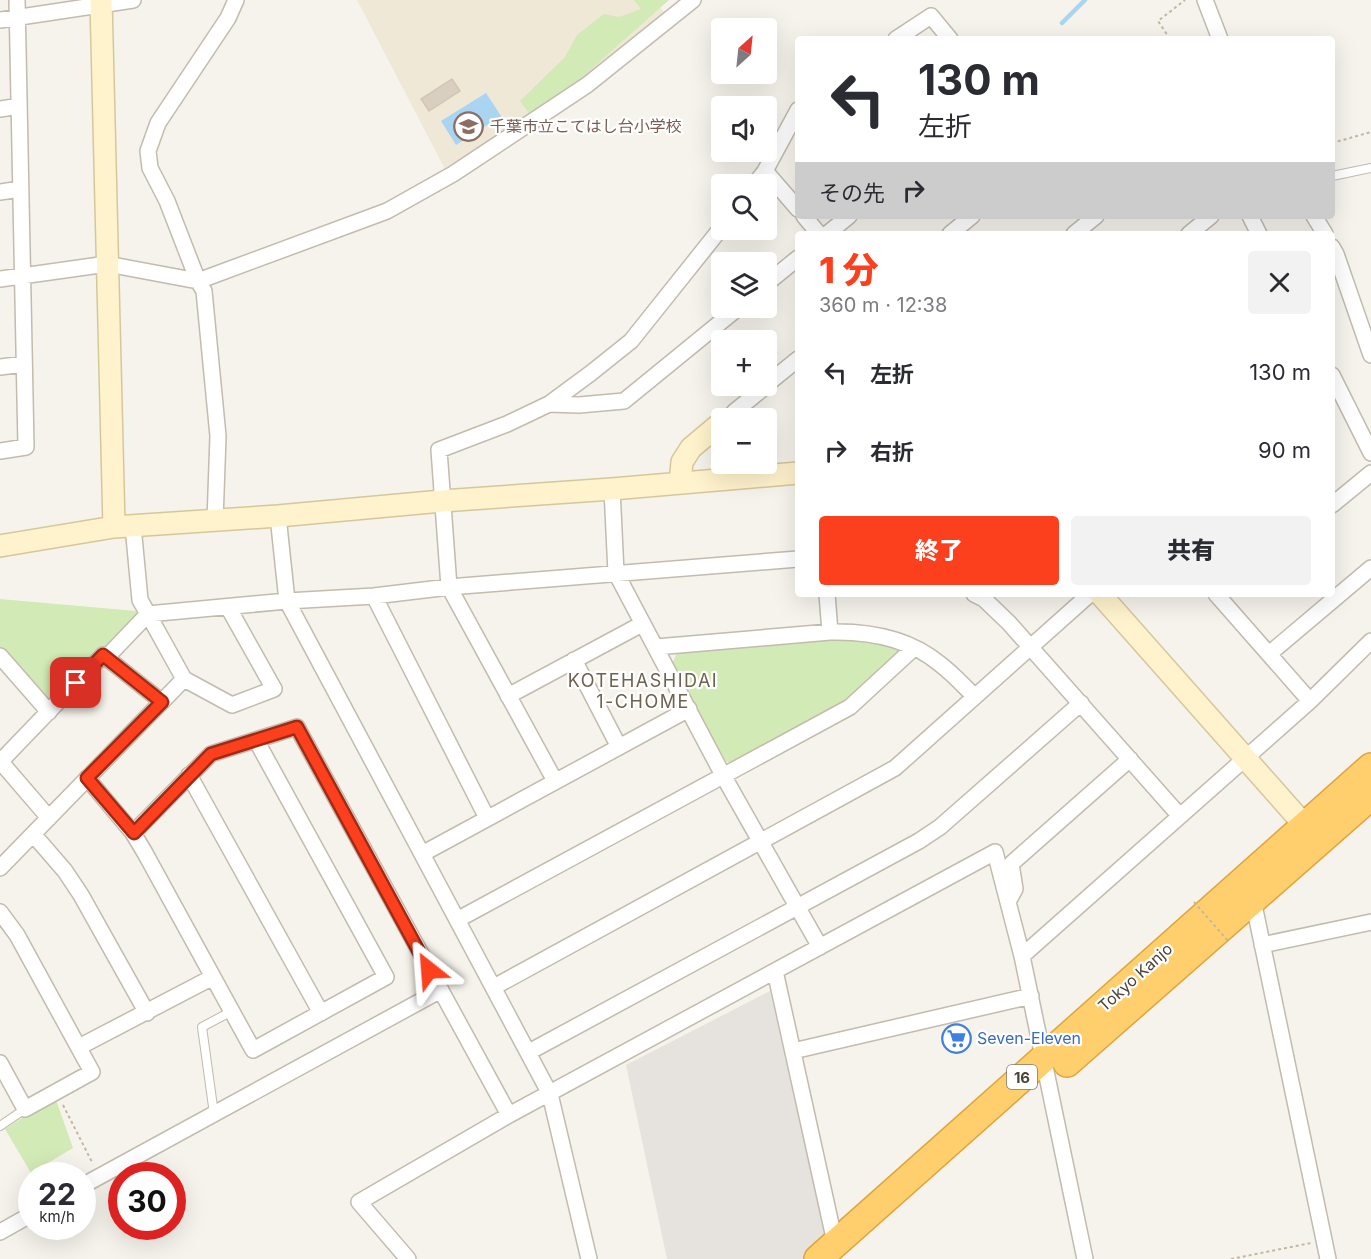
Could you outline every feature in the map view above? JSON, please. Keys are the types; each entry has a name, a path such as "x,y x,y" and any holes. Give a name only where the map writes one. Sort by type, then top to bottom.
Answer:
{"highway":[{"name":"Tokyo Kanjo","path":"1046,1069 1253,900 1371,767"},
{"name":"Tokyo Kanjo","path":"834,1255 1311,834 1371,796"}],"street":[{"path":"0,451 26,447 17,0"},
{"path":"0,20 101,2 133,0"},
{"path":"215,521 218,436 204,291 167,201 150,168 148,151 158,123 228,18 236,0"},
{"path":"0,279 106,264 198,281 387,211 453,174 588,85 693,0"},
{"path":"1205,0 1219,36"},
{"path":"101,2 106,264 124,526 140,600 184,679 232,705 274,689 228,608"},
{"path":"901,36 931,16 948,36"},
{"path":"0,109 19,106"},
{"path":"763,174 795,116"},
{"path":"765,171 795,206"},
{"path":"0,192 20,189"},
{"path":"806,219 816,231"},
{"path":"831,231 845,219"},
{"path":"954,231 968,219"},
{"path":"1078,231 1092,219"},
{"path":"1193,231 1207,219"},
{"path":"555,781 449,587 439,450 549,405 631,341 712,240"},
{"path":"1335,255 1371,355"},
{"path":"777,275 795,260"},
{"path":"549,405 624,401 726,318"},
{"path":"777,376 795,361"},
{"path":"0,367 24,364"},
{"path":"739,408 753,396"},
{"path":"1338,402 1371,453"},
{"path":"680,483 682,462 691,448 711,431"},
{"path":"0,546 124,526 215,521 795,473"},
{"path":"1335,503 1371,473"},
{"path":"612,489 616,573 724,777 820,947"},
{"path":"278,516 287,601 550,1094 589,1259"},
{"path":"106,658 148,614 795,559"},
{"path":"1269,654 1371,568"},
{"path":"374,596 488,818"},
{"path":"827,597 830,632"},
{"path":"980,597 1030,647 1179,815"},
{"path":"494,987 895,768 1030,647 1096,597"},
{"path":"1101,597 1311,834"},
{"path":"1221,597 1310,701"},
{"path":"508,696 642,624"},
{"path":"656,647 830,632 884,636 914,648 939,662 974,696"},
{"path":"1022,957 1179,815 1310,701 1371,641"},
{"path":"458,920 850,707 914,648"},
{"path":"49,818 0,762 103,655 162,702"},
{"path":"0,656 49,712"},
{"path":"574,660 619,747"},
{"path":"0,868 184,679"},
{"path":"529,1052 920,842 1081,703"},
{"path":"422,854 689,709"},
{"path":"134,833 211,754 297,727 509,1115"},
{"path":"87,778 134,833 253,1050 386,977 256,740"},
{"path":"1008,902 1015,889 1011,864 1130,759"},
{"path":"189,775 321,1013"},
{"path":"33,834 65,871 81,896 147,1013"},
{"path":"408,1259 359,1202 509,1115 995,852 1031,996 1085,1259"},
{"path":"1253,900 1329,1259"},
{"path":"0,912 17,934 92,1072 25,1109 0,1063"},
{"path":"1262,945 1371,922"},
{"path":"775,971 834,1255"},
{"path":"79,1047 213,977"},
{"path":"96,1179 441,990"},
{"path":"793,1051 1031,996"},
{"path":"0,1232 18,1222"}],"lane":[{"path":"1335,176 1371,168"},
{"path":"214,1114 202,1027 232,1011"},
{"path":"0,1126 25,1109"}],"path":[{"path":"1168,36 1158,21 1185,0"},
{"path":"1335,142 1371,132"},
{"path":"1194,902 1228,941"},
{"path":"57,1092 99,1177"},
{"path":"1232,1259 1324,1240"}],"shaded area":[{"name":"千葉市立こてはし台小学校","path":"357,0 654,0 664,12 586,80 446,171"},
{"path":"770,991 826,1238 803,1259 667,1259 626,1065"}],"green space":[{"path":"634,0 669,0 534,120 520,101 565,57 577,35 604,14 619,17 641,9"},
{"path":"0,599 136,611 138,618 51,702 42,700 0,651"},
{"path":"842,639 872,641 899,649 900,656 844,705 736,765 726,761 672,664 677,653"},
{"path":"55,1097 73,1148 49,1162 24,1162 5,1129"}],"water":[{"path":"486,93 501,116 456,145 441,121"}],"building":[{"path":"452,79 460,91 429,111 421,99"}],"waterway":[{"path":"1062,23 1085,0"}],"place":[{"name":"千葉市立こてはし台小学校","path":"469,126"},
{"name":"Seven-Eleven","path":"956,1038"}],"district":[{"name":"KOTEHASHIDAI 1-CHOME","path":"643,690"}],"route":[{"path":"76,683 103,655 162,702 87,778 134,833 211,754 297,727 429,970"}]}
